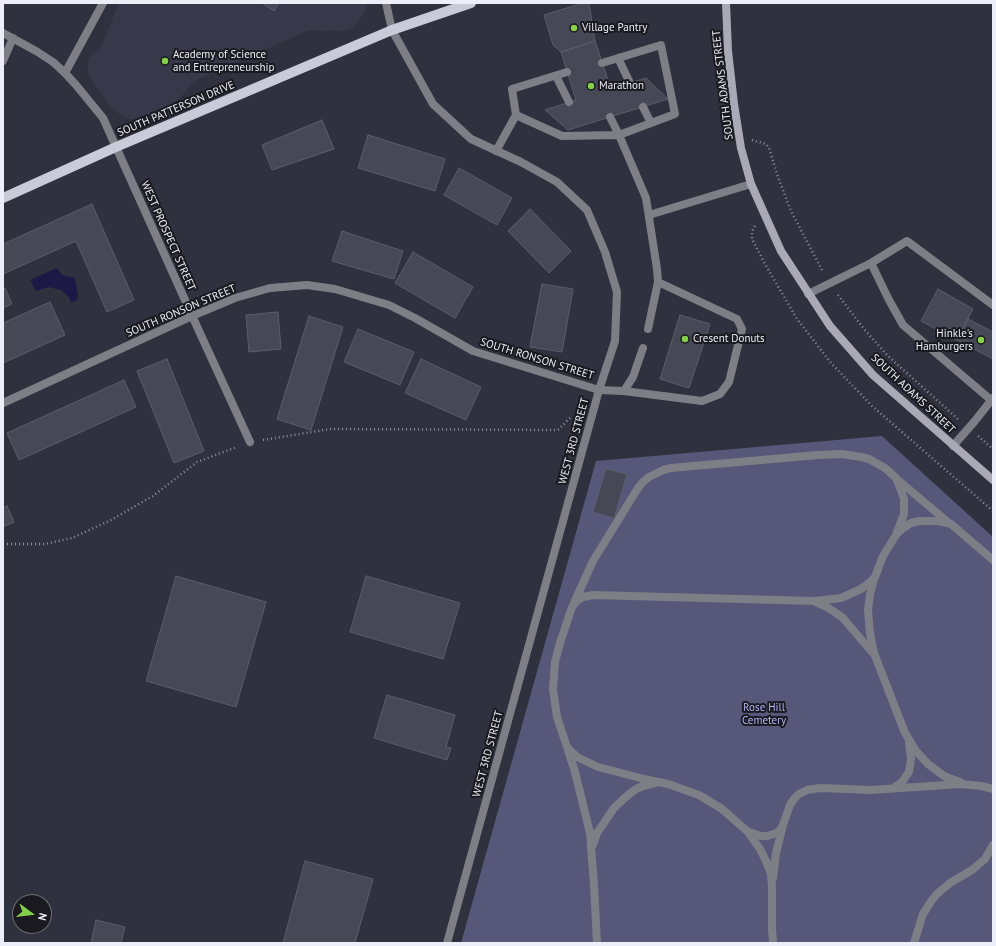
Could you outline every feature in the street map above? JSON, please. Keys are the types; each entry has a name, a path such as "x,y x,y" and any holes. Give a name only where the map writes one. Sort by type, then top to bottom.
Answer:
{"main road":[{"name":"SOUTH PATTERSON DRIVE","path":"3,198 116,147 392,30 471,3"},
{"name":"SOUTH ADAMS STREET","path":"726,3 728,51 739,137 751,184 781,251 830,326 873,375 993,480"}],"street":[{"path":"65,73 103,3"},
{"name":"WEST 3RD STREET","path":"386,3 392,30 433,104 471,139 521,162 557,182 587,210 605,252 617,292 615,341 599,390 447,943"},
{"path":"3,33 36,51 53,62 65,73 103,118 116,147"},
{"path":"3,61 13,38"},
{"path":"516,115 562,136 619,135 675,114 661,44 602,63"},
{"path":"618,58 630,83"},
{"path":"496,151 516,115 512,89 567,72"},
{"path":"556,76 569,102"},
{"path":"643,107 651,123"},
{"path":"610,117 646,198 658,282 648,329"},
{"path":"582,126 587,135"},
{"name":"WEST PROSPECT STREET","path":"116,147 250,442"},
{"path":"649,215 751,184"},
{"path":"808,294 871,263 907,241 993,304"},
{"path":"871,263 903,325 992,399 953,446"},
{"name":"SOUTH RONSON STREET","path":"3,403 192,316 235,298 270,288 307,285 335,289 389,305 473,351 599,390 624,391 702,401 720,394 730,382 742,329 737,319 658,282"},
{"path":"624,391 633,377 643,348"},
{"path":"597,943 592,854 587,818 557,717 553,689 555,662 572,607 593,561 643,482 649,477 663,470 795,457 842,454 852,455 869,459 885,468 993,560"},
{"path":"894,788 906,778 910,766 911,752 874,653 868,610 870,594 875,577 883,556 896,535 904,514 902,491 896,478"},
{"path":"896,535 911,523 919,521 939,521 951,524"},
{"path":"572,607 577,601 593,595 815,601 841,598 861,589 875,577"},
{"path":"815,601 827,606 842,617 874,653"},
{"path":"905,733 918,754 936,771 952,780 993,789"},
{"path":"567,747 577,757 598,767 685,789 711,802 726,812 747,831 755,840 771,874 773,943"},
{"path":"592,854 597,833 614,808 628,795 643,786 664,783"},
{"path":"772,888 776,853 783,825 794,799 799,794 807,790 820,788 871,790 961,784 981,786 987,789 993,796"},
{"path":"747,831 761,836 767,836 777,833 783,825"},
{"path":"915,943 923,914 936,894 950,883 975,868 985,859 993,845"},
{"path":"768,943 772,928"}],"path":[{"path":"739,137 761,142 766,144 769,148 791,211 830,283 864,329 888,356 911,378 993,449"},
{"path":"3,544 45,544 72,538 111,520 153,496 197,462 250,442 330,429 558,430 571,417"}],"shaded area":[{"name":"Academy of Science and Entrepreneurship","path":"119,3 368,3 363,15 353,28 345,31 309,30 195,81 168,111 157,116 140,120 126,118 113,110 92,81 88,71 90,57 100,50"},
{"path":"57,268 62,275 75,278 78,295 77,300 71,303 69,297 61,290 48,287 36,291 30,280"}],"green space":[{"name":"Rose Hill Cemetery","path":"882,436 993,537 993,943 461,943 596,461"}],"building":[{"path":"262,3 279,3 274,11"},
{"path":"583,3 589,3 595,41 561,52 553,45 544,15"},
{"name":"Marathon","path":"595,41 611,89 646,78 668,99 568,130 545,110 576,100 561,52"},
{"path":"322,120 334,149 272,170 262,145"},
{"path":"368,135 445,159 435,191 358,168"},
{"path":"459,168 512,198 497,225 444,195"},
{"path":"92,204 134,300 107,312 76,241 3,274 3,244"},
{"path":"530,209 571,251 549,273 508,231"},
{"path":"342,231 403,251 394,279 332,261"},
{"path":"413,252 473,287 455,318 395,283"},
{"path":"542,284 573,289 562,352 530,347"},
{"path":"5,288 12,304 3,308 3,290"},
{"path":"938,289 973,309 956,340 921,321"},
{"path":"50,302 65,335 3,363 3,323"},
{"path":"278,312 281,349 249,352 246,315"},
{"path":"680,315 710,324 689,388 660,379"},
{"path":"309,316 343,327 311,430 277,419"},
{"path":"968,319 993,332 993,359 957,340"},
{"path":"358,329 414,352 400,385 344,362"},
{"path":"167,359 204,451 174,463 137,371"},
{"path":"421,359 481,387 466,420 405,393"},
{"path":"124,380 136,407 19,460 7,433"},
{"path":"606,469 627,474 614,518 593,512"},
{"path":"7,506 14,522 3,527 3,508"},
{"path":"176,576 266,602 236,707 146,681"},
{"path":"366,576 460,603 443,659 350,632"},
{"path":"387,695 455,715 446,747 451,748 447,760 374,738"},
{"path":"305,861 373,879 355,943 283,943"},
{"path":"96,920 125,927 121,943 91,943"}],"place":[{"name":"Village Pantry","path":"574,28"},
{"name":"Academy of Science and Entrepreneurship","path":"165,61"},
{"name":"Marathon","path":"591,86"},
{"name":"Cresent Donuts","path":"685,339"},
{"name":"Hinkle's Hamburgers","path":"981,340"}]}
